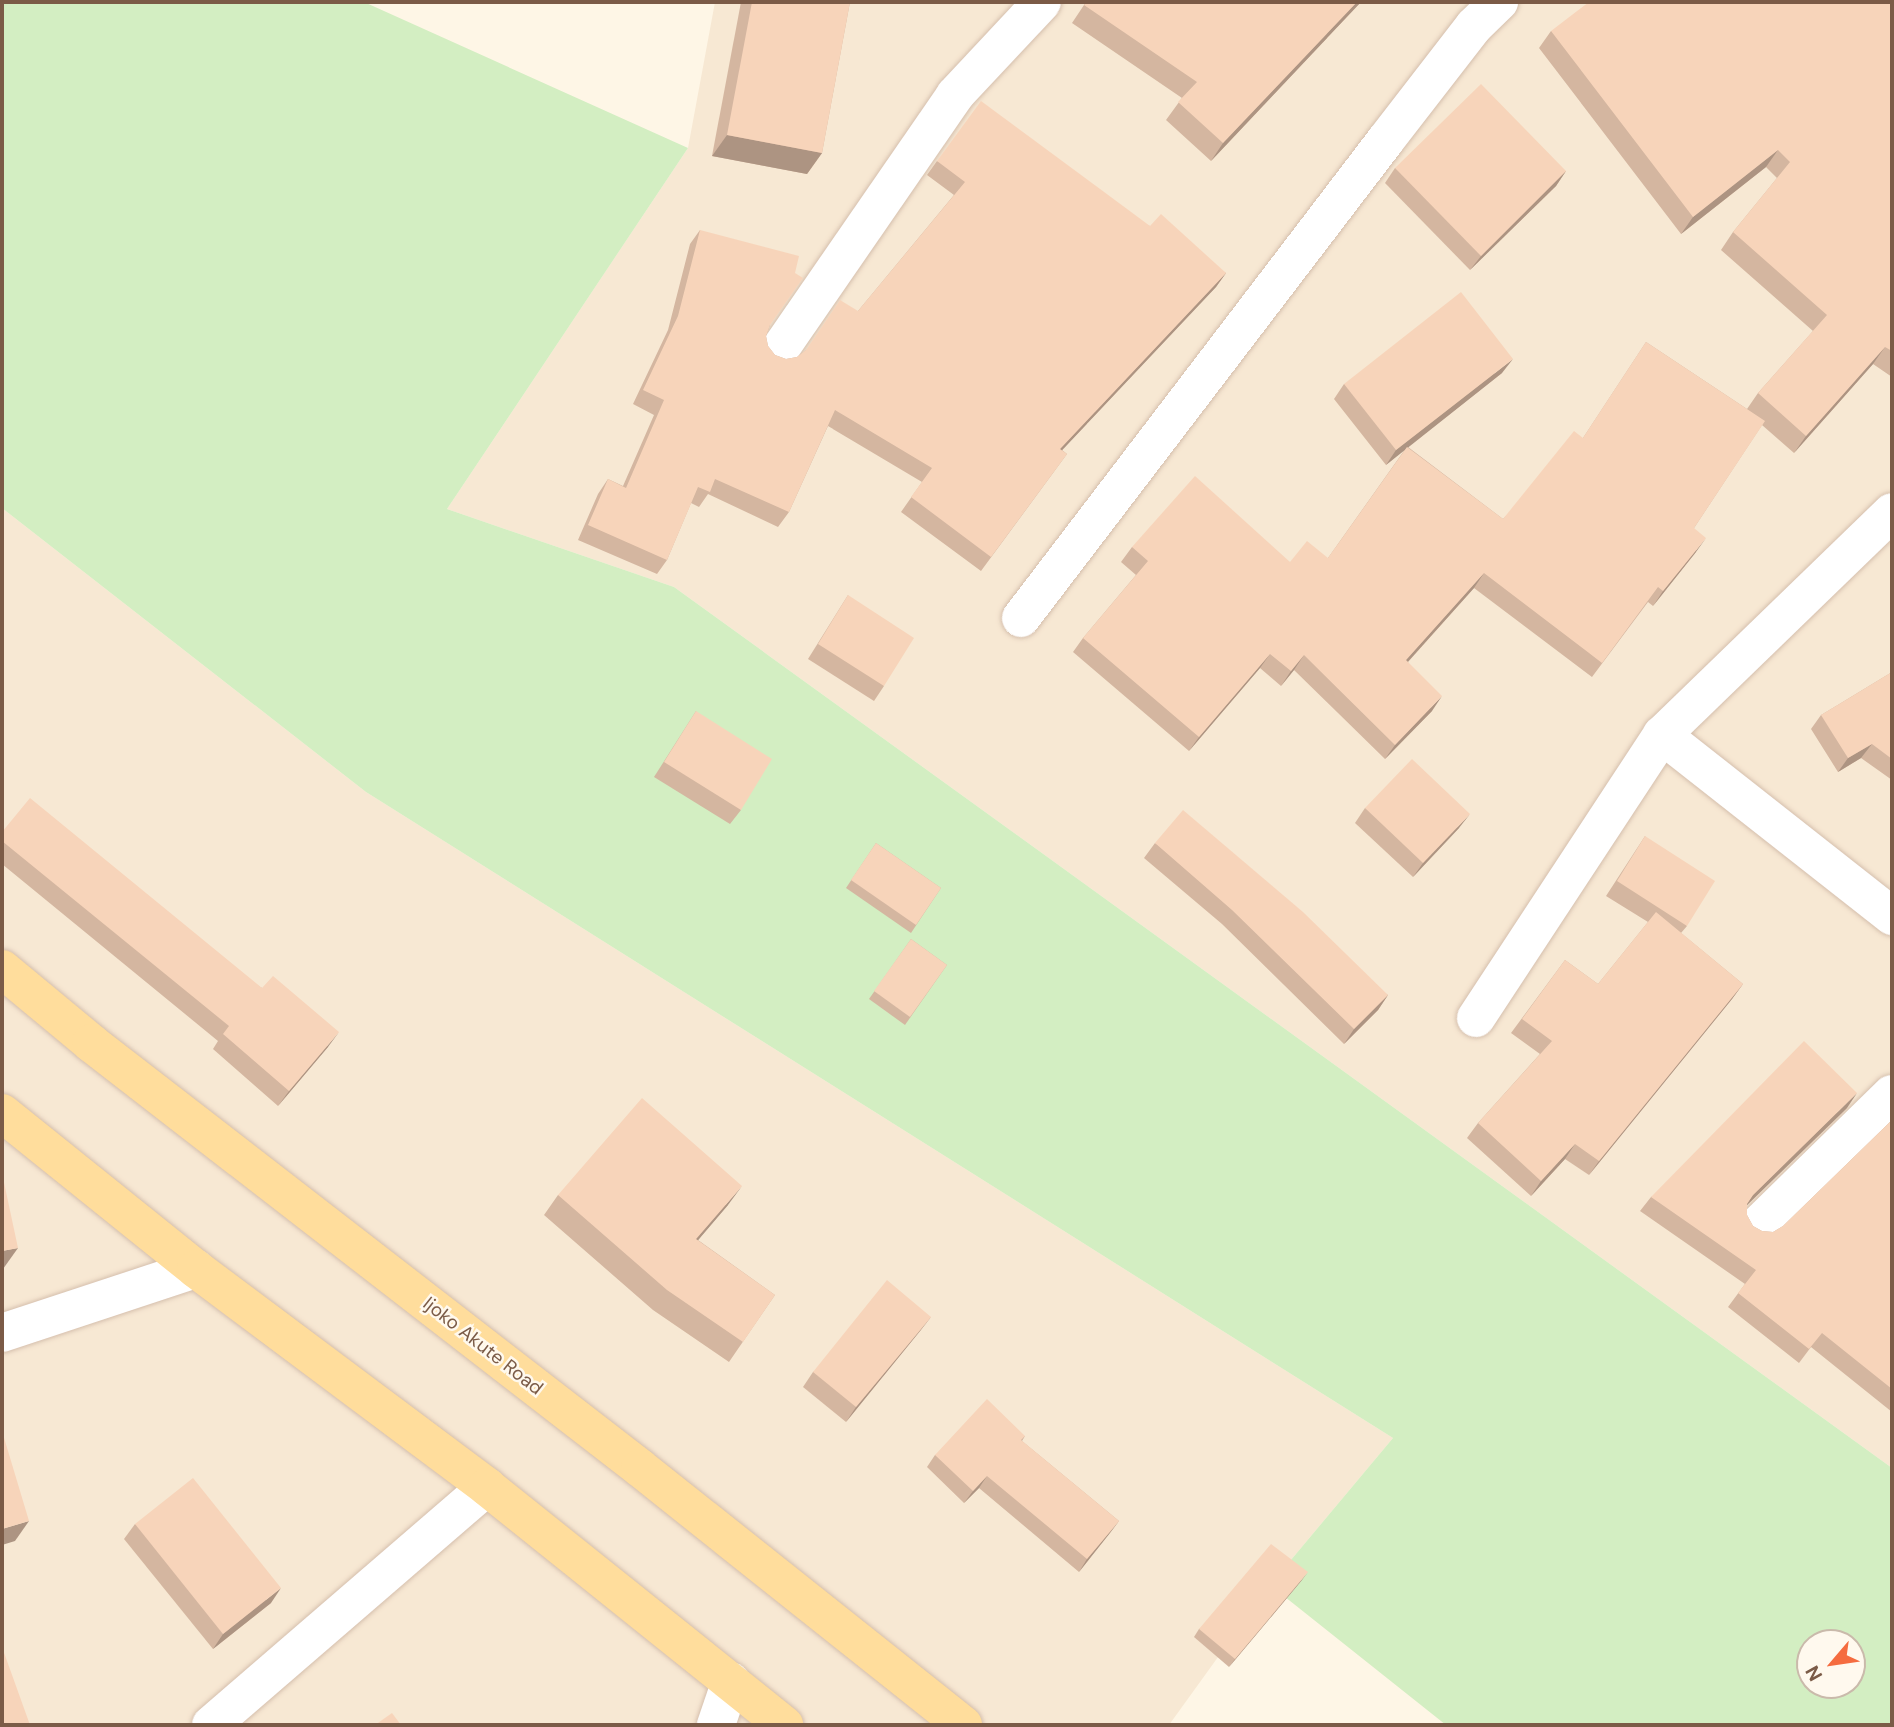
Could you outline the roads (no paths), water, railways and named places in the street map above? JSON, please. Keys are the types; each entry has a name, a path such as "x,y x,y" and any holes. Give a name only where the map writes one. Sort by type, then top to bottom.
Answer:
{"main road":[{"name":"Ijoko Akute Road","path":"2,969 91,1043 640,1468 962,1725"},
{"path":"2,1113 195,1269 487,1487 784,1725"}],"street":[{"path":"778,352 955,95 1042,2"},
{"path":"1021,618 1441,68 1474,26 1499,2"},
{"path":"1476,1018 1662,735 1892,512"},
{"path":"1662,735 1892,916"},
{"path":"1758,1225 1892,1094"},
{"path":"2,1333 195,1269"},
{"path":"211,1725 487,1487"},
{"path":"716,1725 731,1681"}]}
